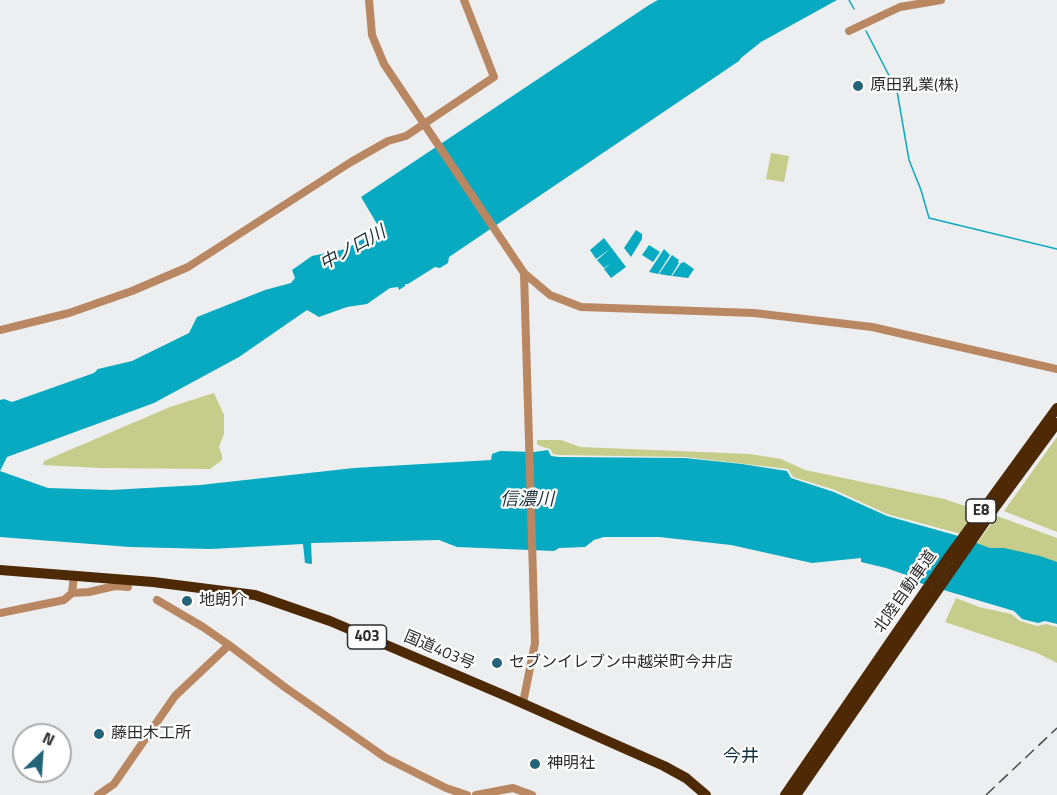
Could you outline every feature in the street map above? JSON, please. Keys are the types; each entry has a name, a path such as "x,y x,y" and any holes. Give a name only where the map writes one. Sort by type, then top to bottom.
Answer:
{"highway":[{"name":"北陸自動車道","path":"785,795 987,502 1057,408"},
{"name":"北陸自動車道","path":"796,795 996,506 1057,423"},
{"name":"国道403号","path":"0,570 74,575 255,595 330,621 664,765 686,778 706,795"}],"street":[{"path":"369,0 372,35 376,50 524,273 550,295 581,307 699,309 872,327 1057,369"},
{"path":"0,330 69,313 132,291 188,267 351,162 388,141 406,136 494,77 464,0"},
{"path":"849,31 900,7 941,0"},
{"path":"523,703 536,643 524,273"},
{"path":"72,593 74,575"},
{"path":"0,613 64,600 72,593 115,586 128,587"},
{"path":"157,600 203,627 386,758 446,788 468,795"},
{"path":"98,795 114,784 175,696 229,645"},
{"path":"476,795 513,788 532,795"}],"green space":[{"path":"771,153 789,156 784,182 766,179"},
{"path":"214,393 224,415 224,434 219,447 222,460 210,469 43,465 44,461 170,407"},
{"path":"1057,437 1057,532 1004,511"},
{"path":"537,440 561,440 580,447 750,454 781,459 805,470 944,499 977,510 961,534 887,514 835,490 793,477 788,469 685,457 559,455 537,444"},
{"path":"997,516 1057,538 1057,569 975,546"},
{"path":"956,598 979,607 1011,614 1020,621 1037,626 1046,624 1057,627 1057,663 1037,653 945,622"}],"water":[{"name":"中ノ口川","path":"658,0 837,0 761,42 739,61 449,257 448,263 440,268 435,267 405,284 399,290 398,287 390,288 367,304 347,307 319,317 307,310 239,357 154,403 7,457 0,471 0,400 12,402 94,373 98,369 132,361 189,333 197,317 265,290 291,283 295,278 292,270 312,256 346,249 380,229 361,197 649,5"},
{"path":"636,230 642,234 642,239 631,257 624,248"},
{"path":"604,238 626,267 611,278 604,269 611,263 604,268 597,260 610,249 596,259 590,250"},
{"path":"649,245 660,252 653,262 642,255"},
{"path":"664,249 670,255 658,274 649,272"},
{"path":"672,255 679,260 679,263 671,276 659,274"},
{"path":"684,262 694,269 688,278 672,276 681,263"},
{"name":"信濃川","path":"548,450 551,456 559,457 685,458 742,464 787,471 791,478 834,492 887,516 955,535 990,548 1004,548 1057,562 1057,624 1022,619 1014,611 920,583 912,577 861,562 861,558 812,563 731,545 659,537 604,537 594,540 585,547 559,548 554,551 457,547 439,540 311,543 312,564 305,563 303,544 211,549 130,547 0,537 0,471 48,488 111,490 200,485 354,468 491,460 492,454 500,451"}],"waterway":[{"path":"849,0 854,9"},
{"path":"866,31 897,91 909,160 929,218 1057,249"}],"railway":[{"path":"986,795 1057,728"}],"place":[{"name":"原田乳業(株)","path":"858,86"},
{"name":"地朗介","path":"187,601"},
{"name":"セブンイレブン中越栄町今井店","path":"497,663"},
{"name":"藤田木工所","path":"99,734"},
{"name":"神明社","path":"535,764"}],"district":[{"name":"今井","path":"741,758"}]}
